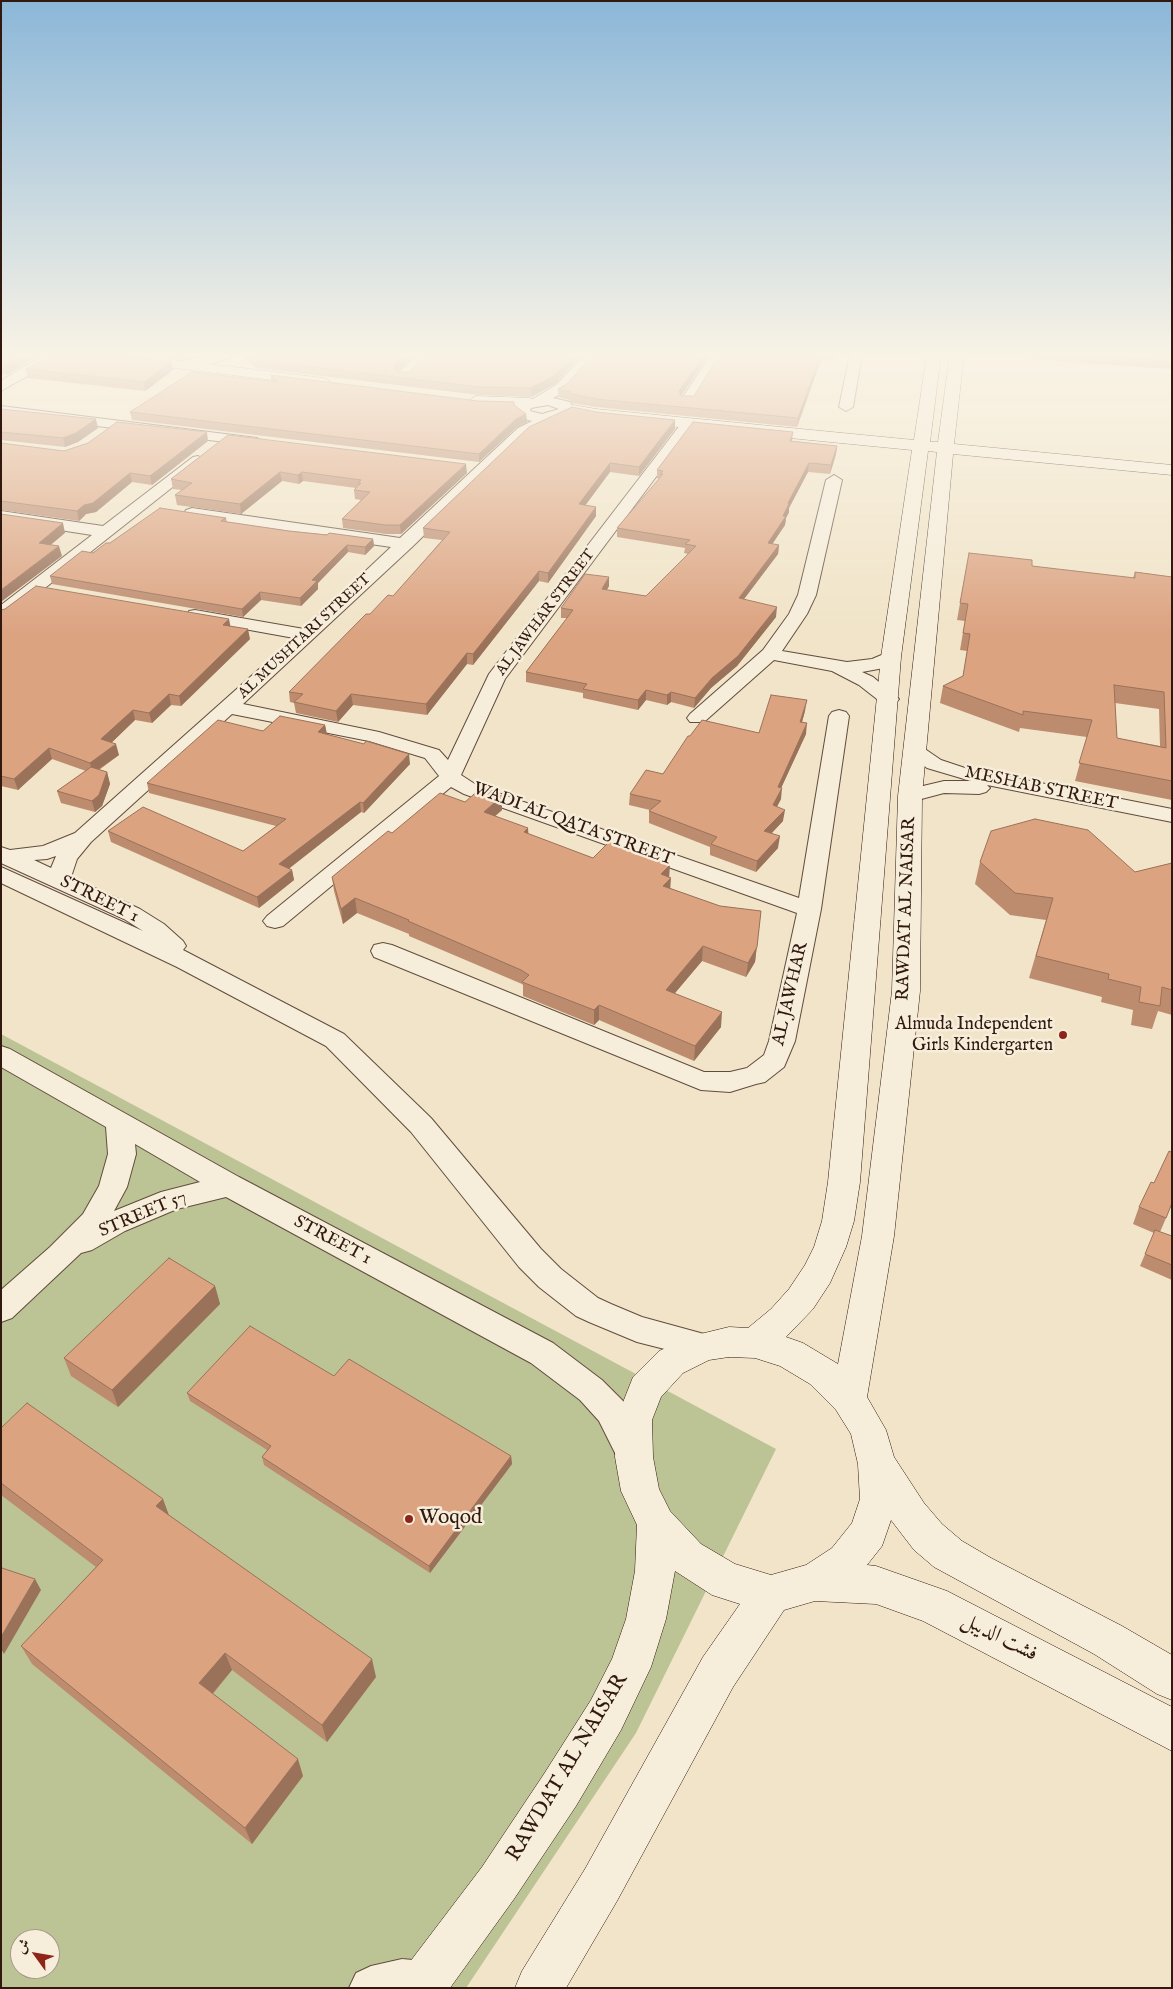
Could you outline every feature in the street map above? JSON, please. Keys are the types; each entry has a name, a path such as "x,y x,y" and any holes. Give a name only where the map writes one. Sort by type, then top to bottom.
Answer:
{"street":[{"path":"1,614 214,447"},
{"name":"AL MUSHTARI STREET","path":"58,881 66,858 83,837 229,707 406,544 485,469 502,447"},
{"name":"AL JAWHAR STREET","path":"274,921 420,805 450,777 496,678 671,447"},
{"path":"920,447 944,457 966,463 1008,455"},
{"name":"RAWDAT AL NAISAR","path":"755,1343 783,1319 801,1299 818,1273 830,1247 838,1221 844,1182 889,698 891,657 920,447"},
{"name":"RAWDAT AL NAISAR","path":"849,1399 878,1236 906,991 910,796 945,447"},
{"path":"991,447 1008,455"},
{"path":"944,457 1008,455 1172,470"},
{"path":"466,466 485,469"},
{"path":"697,718 770,654 798,614 807,595 834,480"},
{"path":"140,506 159,509"},
{"path":"179,512 406,544"},
{"path":"1,516 107,532"},
{"path":"35,588 55,592"},
{"path":"182,613 308,635"},
{"path":"770,654 837,668 866,681 889,698"},
{"path":"837,668 868,666 891,657"},
{"name":"WADI AL QATA STREET","path":"229,707 372,736 422,750 432,754 450,777 471,790 809,910"},
{"name":"AL JAWHAR","path":"383,951 701,1081 730,1082 756,1075 775,1060 782,1041 809,910 839,716"},
{"name":"MESHAB STREET","path":"915,752 934,764 960,773 1172,816"},
{"name":"MESHAB STREET","path":"910,796 957,786 987,789 1172,827"},
{"name":"AL MUSHTARI STREET","path":"3,862 47,852 83,837"},
{"name":"STREET 1","path":"3,862 58,881 132,914 170,940 186,962"},
{"name":"STREET 1","path":"3,862 186,962 335,1040 421,1125 530,1258 550,1278 587,1307 637,1329 704,1346"},
{"name":"STREET 1","path":"1,1056 229,1185 542,1353 591,1390 611,1411 634,1457"},
{"name":"STREET 57","path":"1,1309 61,1255 93,1222 113,1187 122,1154 119,1123"},
{"name":"STREET 57","path":"61,1255 115,1223 171,1200 229,1185"},
{"path":"729,1342 755,1343 791,1354 823,1373 849,1399 868,1430 877,1464 879,1499 868,1532 846,1561 815,1582 771,1594 726,1581 687,1557 656,1524 640,1491 634,1457 634,1420 646,1388 671,1362 704,1346 729,1342"},
{"path":"877,1464 910,1516 928,1537 948,1554 1108,1640 1172,1680"},
{"name":"RAWDAT AL NAISAR","path":"422,1985 498,1883 560,1790 610,1707 630,1667 646,1619 655,1571 656,1524"},
{"name":"فشت الديبل","path":"815,1582 876,1585 933,1605 1172,1730"},
{"path":"539,1988 601,1885 718,1672 771,1594"},
{"path":"371,1988 402,1982 422,1985"}],"green space":[{"path":"1,1034 776,1449 636,1733 466,1988 1,1988"}],"building":[{"path":"1,447 31,447 64,451 77,447 188,447 150,476 130,473 93,503 84,505 77,511 1,501"},
{"path":"213,447 325,447 466,464 400,525 385,525 342,519 370,492 354,490 361,483 358,483 361,480 302,472 298,475 280,472 240,504 175,495 192,483 171,479"},
{"path":"419,447 487,447 479,454"},
{"path":"508,447 654,447 639,467 610,463 579,504 596,507 548,573 539,571 473,654 467,653 426,704 351,694 336,711 294,702 303,694 289,692 366,614 370,614 388,595 393,596 450,532 423,528"},
{"path":"674,447 837,447 831,465 809,463 788,503 783,516 786,516 768,543 779,545 739,598 777,607 738,656 712,678 695,698 671,692 667,695 646,690 638,700 583,689 587,684 526,672 573,610 561,608 585,574 609,577 602,589 646,596 696,546 685,544 690,540 617,528 663,474 660,474 663,471 657,470"},
{"path":"160,508 226,518 221,521 289,531 327,535 329,533 373,539 365,547 347,545 312,580 317,581 300,598 260,592 242,609 50,576 82,551 93,553"},
{"path":"1,514 63,523 39,543 59,546 1,590"},
{"path":"969,553 1032,560 1032,566 1135,578 1135,572 1172,577 1172,781 1079,763 1092,720 1023,711 1023,715 943,686 963,676 970,634 963,633 968,604 960,603","holes":["1114,685 1164,692 1166,748 1117,738"]},
{"path":"36,586 229,619 223,625 248,629 179,696 169,694 149,713 133,710 101,739 116,744 90,763 49,748 14,779 1,776 1,610"},
{"path":"771,695 807,700 800,722 807,723 778,787 782,788 773,805 785,810 764,831 780,836 757,861 711,844 717,837 649,811 661,801 630,794 646,770 663,774 688,736 690,736 702,720 759,733"},
{"path":"280,716 325,725 318,732 364,744 366,741 409,754 363,803 360,802 279,864 292,870 257,897 108,831 143,807 243,851 286,819 147,783 218,720 263,731"},
{"path":"91,767 107,772 99,795 92,801 57,791"},
{"path":"481,788 502,796 484,812 528,828 524,832 593,858 609,842 670,865 661,874 671,878 663,886 720,906 761,911 757,947 748,963 703,946 666,990 722,1012 695,1046 599,1005 594,1010 522,982 529,975 521,970 355,898 341,909 332,877 388,831 392,833 440,793 465,802"},
{"path":"1035,819 1088,830 1135,872 1172,863 1172,990 1162,987 1160,1006 1139,1002 1141,987 1108,979 1109,974 1036,956 1053,898 1015,893 980,862 991,831"},
{"path":"1172,1149 1172,1203 1166,1218 1139,1207 1151,1182 1154,1183 1169,1151 1171,1152"},
{"path":"1155,1230 1172,1236 1172,1265 1145,1254"},
{"path":"169,1258 215,1286 112,1390 64,1358"},
{"name":"Woqod","path":"250,1326 334,1376 349,1359 511,1456 429,1566 262,1457 271,1446 187,1393"},
{"path":"27,1403 163,1499 156,1506 372,1659 322,1725 225,1653 199,1683 298,1759 245,1828 21,1646 103,1560 1,1483 1,1428"},
{"path":"1,1569 35,1579 1,1637"}],"place":[{"name":"Almuda Independent Girls Kindergarten","path":"1063,1035"},
{"name":"Woqod","path":"409,1519"}]}
